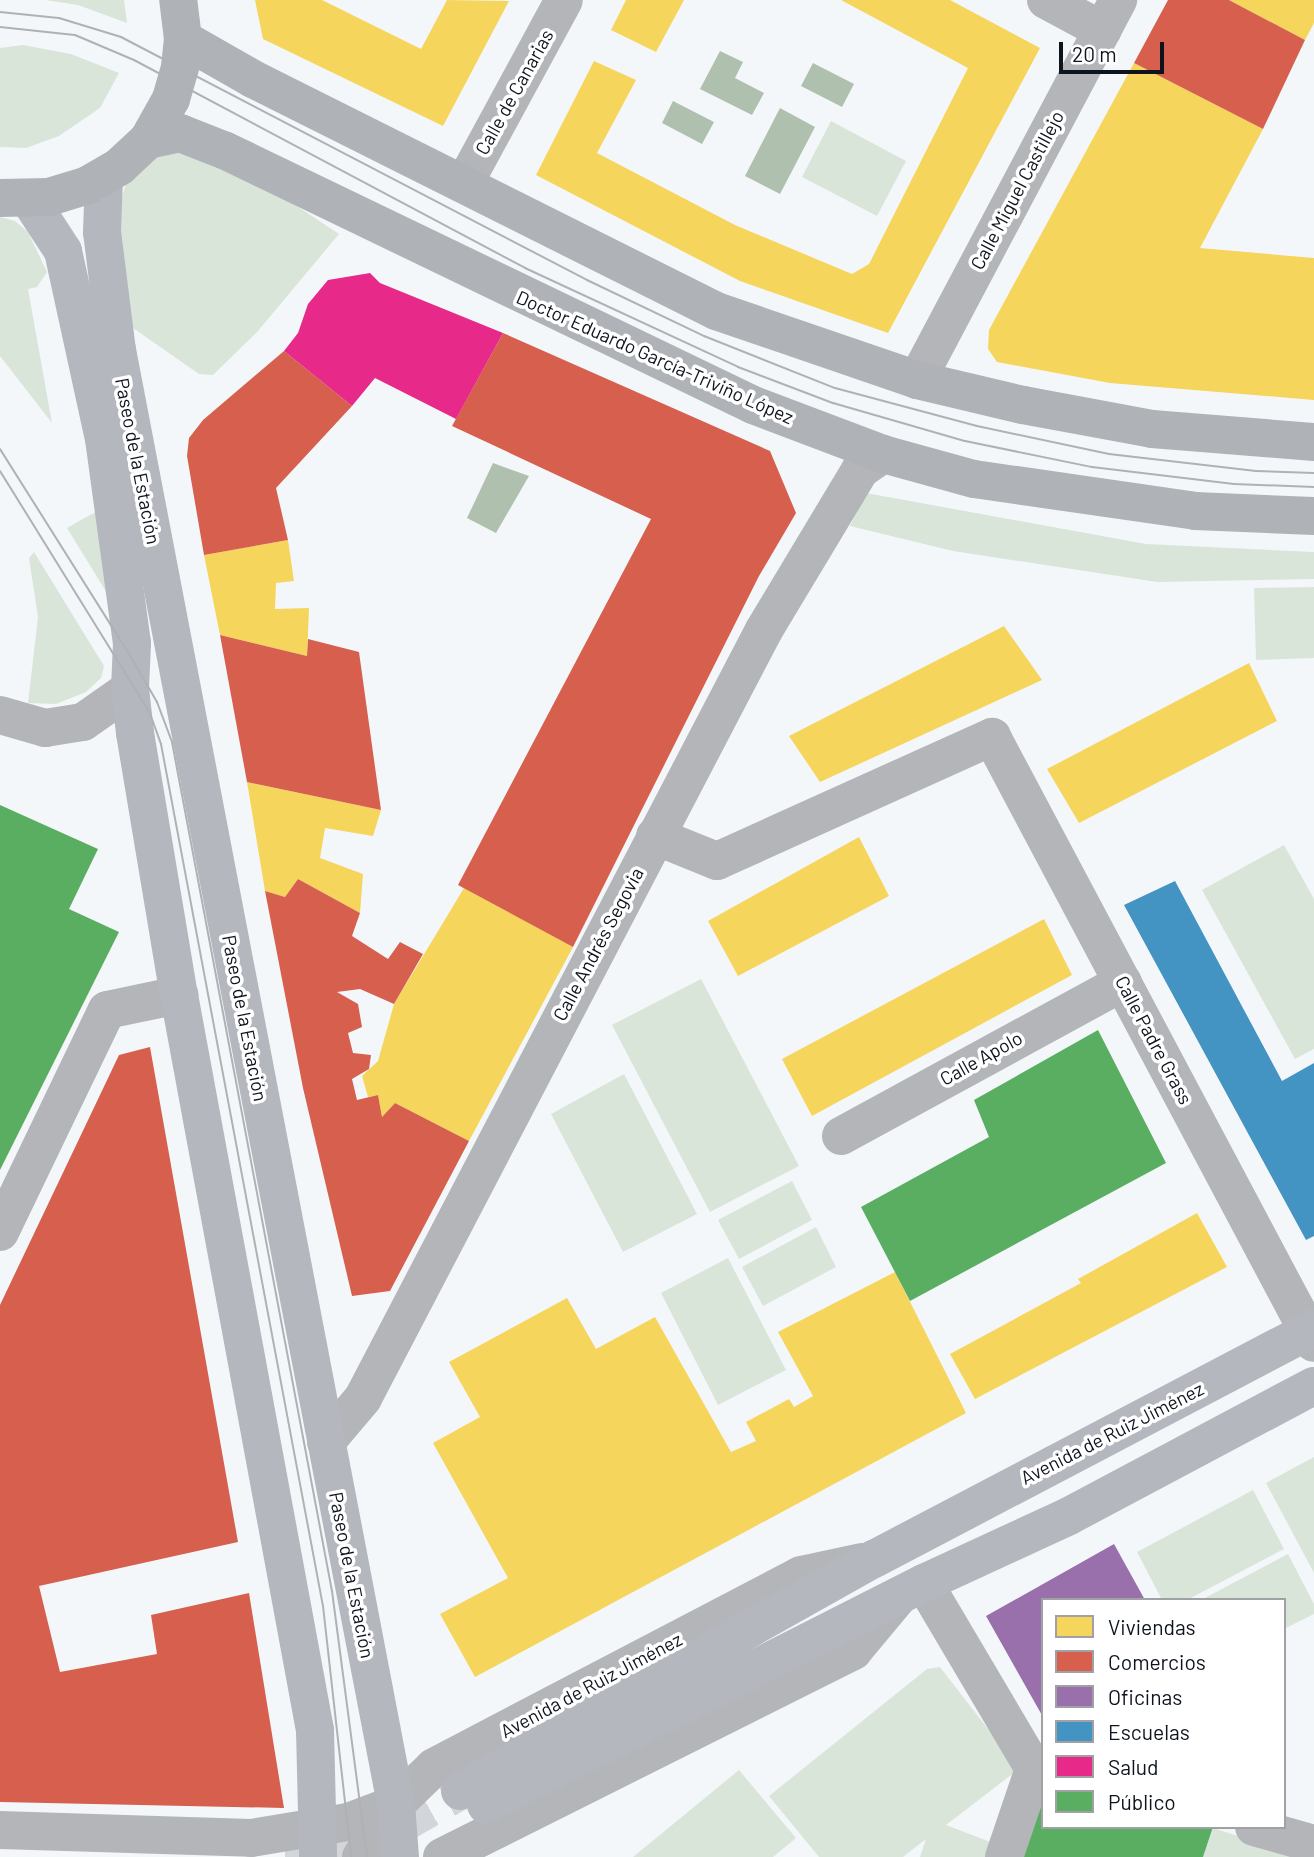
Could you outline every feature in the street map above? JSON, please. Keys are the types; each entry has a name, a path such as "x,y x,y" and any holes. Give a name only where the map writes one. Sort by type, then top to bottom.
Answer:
{"highway":[{"path":"15,198 68,192 104,177 148,140 171,99 183,39 178,0"},
{"path":"183,39 253,79 716,311 917,380 1152,429 1314,442"},
{"name":"Doctor Eduardo García-Triviño López","path":"148,140 180,133 226,151 753,405 883,454 974,479 1181,509 1314,516"}],"main road":[{"name":"Paseo de la Estación","path":"104,177 102,232 117,350 396,1804 400,1857"},
{"name":"Paseo de la Estación","path":"15,198 63,251 100,420 132,643 130,689 179,995 315,1730 318,1843"},
{"name":"Avenida de Ruiz Jiménez","path":"1312,1334 874,1559 466,1802 1061,1520 1314,1386"}],"street":[{"name":"Calle de Canarias","path":"464,184 564,0"},
{"path":"1046,0 1110,15"},
{"name":"Calle Miguel Castillejo","path":"917,380 1110,15"},
{"name":"Calle Andrés Segovia","path":"326,1442 363,1398 655,836 819,535 860,470 883,454"},
{"path":"0,715 45,728 83,722 130,689"},
{"name":"Calle Padre Grass","path":"655,836 717,861 992,737 1312,1334"},
{"name":"Calle Apolo","path":"841,1136 1123,982"},
{"path":"1,1226 107,1010 179,995"},
{"name":"Avenida de Ruiz Jiménez","path":"0,1830 251,1838 318,1843 396,1804 434,1767 800,1574 874,1559"},
{"path":"911,1590 1039,1770 1004,1857"},
{"name":"Avenida de Ruiz Jiménez","path":"442,1857 853,1651 911,1590"},
{"path":"361,1857 396,1804"},
{"path":"1261,1829 1314,1844"}],"shaded area":[{"path":"45,0 124,0 127,23 78,5"},
{"path":"23,45 71,54 119,73 100,108 59,136 26,148 0,147 0,48"},
{"path":"720,51 743,62 735,78 764,93 752,115 700,89"},
{"path":"813,63 854,84 842,107 801,86"},
{"path":"673,101 714,122 702,144 662,123"},
{"path":"780,108 815,127 780,194 745,176"},
{"path":"831,121 906,161 877,216 802,177"},
{"path":"193,150 274,191 339,234 258,331 213,375 199,374 133,328 118,263 121,200 129,174 158,157"},
{"path":"0,217 15,221 28,232 47,272 37,287 28,289 52,423 0,356"},
{"path":"493,463 529,476 496,533 467,518"},
{"path":"866,493 1146,544 1314,552 1314,579 1157,582 953,551 850,526"},
{"path":"97,511 113,603 67,528"},
{"path":"34,552 104,666 101,678 86,692 56,704 28,703 38,617 29,558"},
{"path":"1314,587 1314,658 1256,660 1254,588"},
{"path":"1284,845 1314,899 1314,1049 1295,1059 1202,890"},
{"path":"701,979 799,1166 710,1212 612,1025"},
{"path":"624,1074 697,1214 623,1252 551,1114"},
{"path":"792,1181 812,1220 739,1259 718,1220"},
{"path":"816,1227 836,1267 763,1306 742,1267"},
{"path":"728,1258 786,1370 718,1405 661,1293"},
{"path":"1314,1457 1314,1573 1266,1483"},
{"path":"1253,1490 1284,1549 1191,1598 1161,1598 1137,1552"},
{"path":"1288,1554 1314,1604 1314,1614 1286,1628 1286,1598 1205,1598"},
{"path":"940,1667 1019,1769 946,1825 993,1843 987,1857 920,1857 926,1839 903,1857 819,1857 769,1796 927,1669"},
{"path":"739,1770 796,1838 773,1857 633,1857"},
{"path":"1213,1829 1216,1829 1303,1857 1203,1857"}],"building: Viviendas":[{"path":"255,0 322,0 421,49 447,0 509,1 443,126 263,39"},
{"path":"626,0 684,0 656,52 611,30"},
{"path":"841,0 950,0 1040,48 888,333 740,281 536,175 594,61 636,80 597,153 735,225 852,274 869,264 968,68"},
{"path":"1229,0 1314,0 1314,23 1305,40"},
{"path":"1134,63 1263,129 1200,248 1314,258 1314,400 1110,383 997,362 988,349 989,330"},
{"path":"288,540 294,581 276,583 275,609 309,608 307,656 220,635 204,555"},
{"path":"1004,626 1042,680 820,782 789,736"},
{"path":"1249,663 1277,721 1079,823 1047,769"},
{"path":"247,782 381,810 373,836 325,828 320,858 363,874 360,913 298,879 285,897 265,891"},
{"path":"859,837 889,896 738,976 708,921"},
{"path":"464,888 573,947 469,1141 395,1103 382,1117 378,1095 368,1097 362,1076 378,1061 394,1004"},
{"path":"1044,919 1072,975 812,1116 782,1059"},
{"path":"1197,1213 1227,1267 975,1399 950,1354 1081,1283 1078,1279"},
{"path":"895,1272 966,1413 475,1677 440,1614 508,1578 433,1443 480,1417 449,1362 567,1298 596,1349 655,1317 731,1452 756,1441 746,1422 789,1399 794,1407 813,1396 778,1332"}],"building: Comercios":[{"path":"1168,0 1229,0 1305,40 1263,129 1134,63"},
{"path":"503,333 770,451 796,513 759,576 573,947 458,885 651,519 452,426"},
{"path":"284,351 352,406 276,488 288,540 204,555 187,456 189,438 203,420"},
{"path":"220,635 307,656 308,639 359,652 381,810 247,782"},
{"path":"298,879 360,913 352,936 388,959 400,942 423,954 394,1004 360,989 337,992 358,1004 362,1027 348,1033 353,1053 371,1055 369,1069 352,1079 357,1100 378,1095 382,1117 395,1103 469,1141 390,1291 352,1296 303,1088 265,891 285,897"},
{"path":"150,1047 238,1542 39,1586 60,1672 157,1654 151,1615 249,1593 284,1808 0,1802 0,1305 119,1055"}],"building: Oficinas":[{"path":"1114,1544 1144,1598 1041,1598 1041,1713 986,1616"}],"building: Escuelas":[{"path":"1175,881 1282,1081 1314,1063 1314,1236 1306,1240 1124,905"}],"building: Salud":[{"path":"370,273 380,283 503,333 456,419 375,378 352,406 284,351 298,333 308,304 328,280"}],"building: Público":[{"path":"0,805 98,849 69,909 119,932 0,1170"},
{"path":"1098,1030 1166,1163 910,1301 861,1207 989,1137 974,1100"},
{"path":"1041,1795 1041,1829 1212,1829 1203,1857 1019,1857"}],"tunnel":[{"path":"285,1845 330,1846 396,1827 460,1791"}],"tram line":[{"path":"0,12 59,18 121,37 587,280 704,336 835,388 977,426 1109,454 1256,471 1314,473"},
{"path":"0,27 75,35 134,60 525,268 738,367 833,403 965,441 1092,467 1234,484 1314,487"},
{"path":"0,449 132,659 157,702 172,742 332,1591 367,1857"},
{"path":"0,471 149,711 161,744 323,1606 351,1857"}]}
